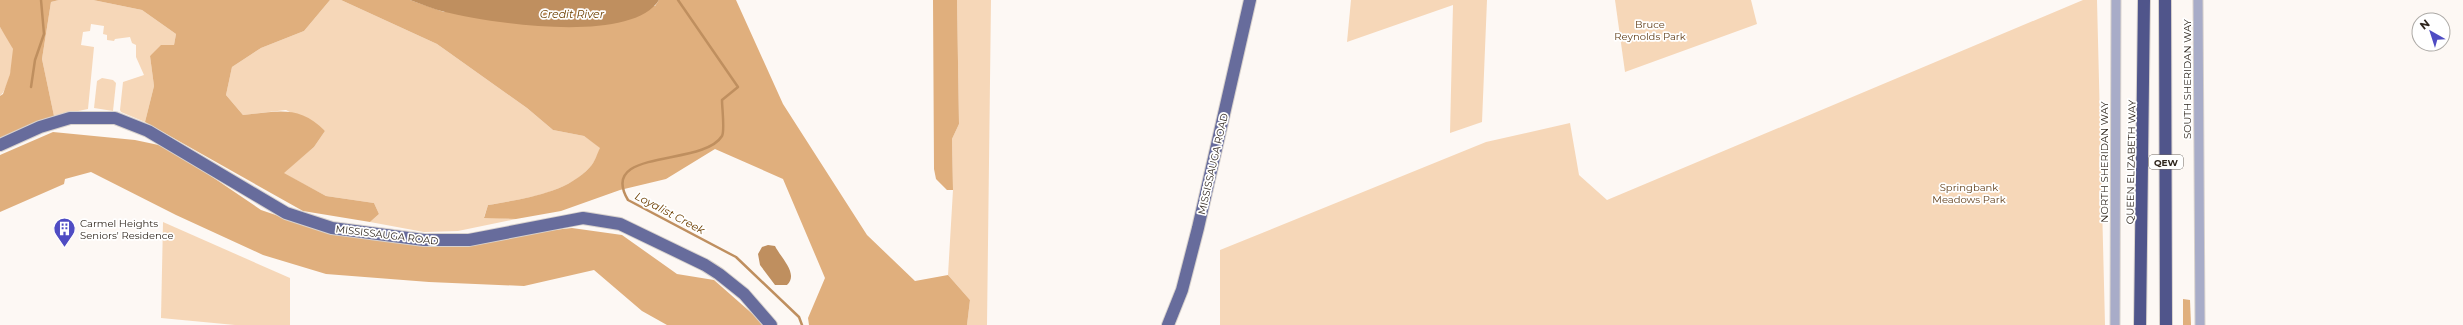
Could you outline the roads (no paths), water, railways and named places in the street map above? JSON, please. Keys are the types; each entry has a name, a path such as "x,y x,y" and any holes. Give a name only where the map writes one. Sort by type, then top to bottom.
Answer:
{"highway":[{"name":"QUEEN ELIZABETH WAY","path":"2140,325 2144,0"},
{"name":"QEW","path":"2165,0 2166,325"}],"main road":[{"name":"MISSISSAUGA ROAD","path":"1168,325 1182,290 1198,228 1250,0"},
{"name":"MISSISSAUGA ROAD","path":"0,145 40,127 70,118 115,118 148,131 286,213 332,228 424,240 469,240 583,218 601,220 639,232 719,274 744,294 770,325"}],"street":[{"name":"NORTH SHERIDAN WAY","path":"2115,325 2116,0"},
{"name":"SOUTH SHERIDAN WAY","path":"2198,0 2200,325"}],"water":[{"name":"Credit River","path":"410,0 659,0 644,14 620,22 591,26 558,27 493,21 441,11"},
{"path":"768,245 775,246 788,266 791,276 787,285 775,285 760,265 758,254 762,247"}],"waterway":[{"path":"31,87 35,60 44,34 41,0"},
{"name":"Loyalist Creek","path":"678,0 738,87 722,100 722,136 711,146 695,152 639,165 627,172 622,184 628,200 736,257 799,317 802,325"}],"place":[{"name":"Carmel Heights Seniors' Residence","path":"64,248"}],"park label":[{"name":"Bruce Reynolds Park","path":"1650,30"},
{"name":"Springbank Meadows Park","path":"1969,192"}]}
